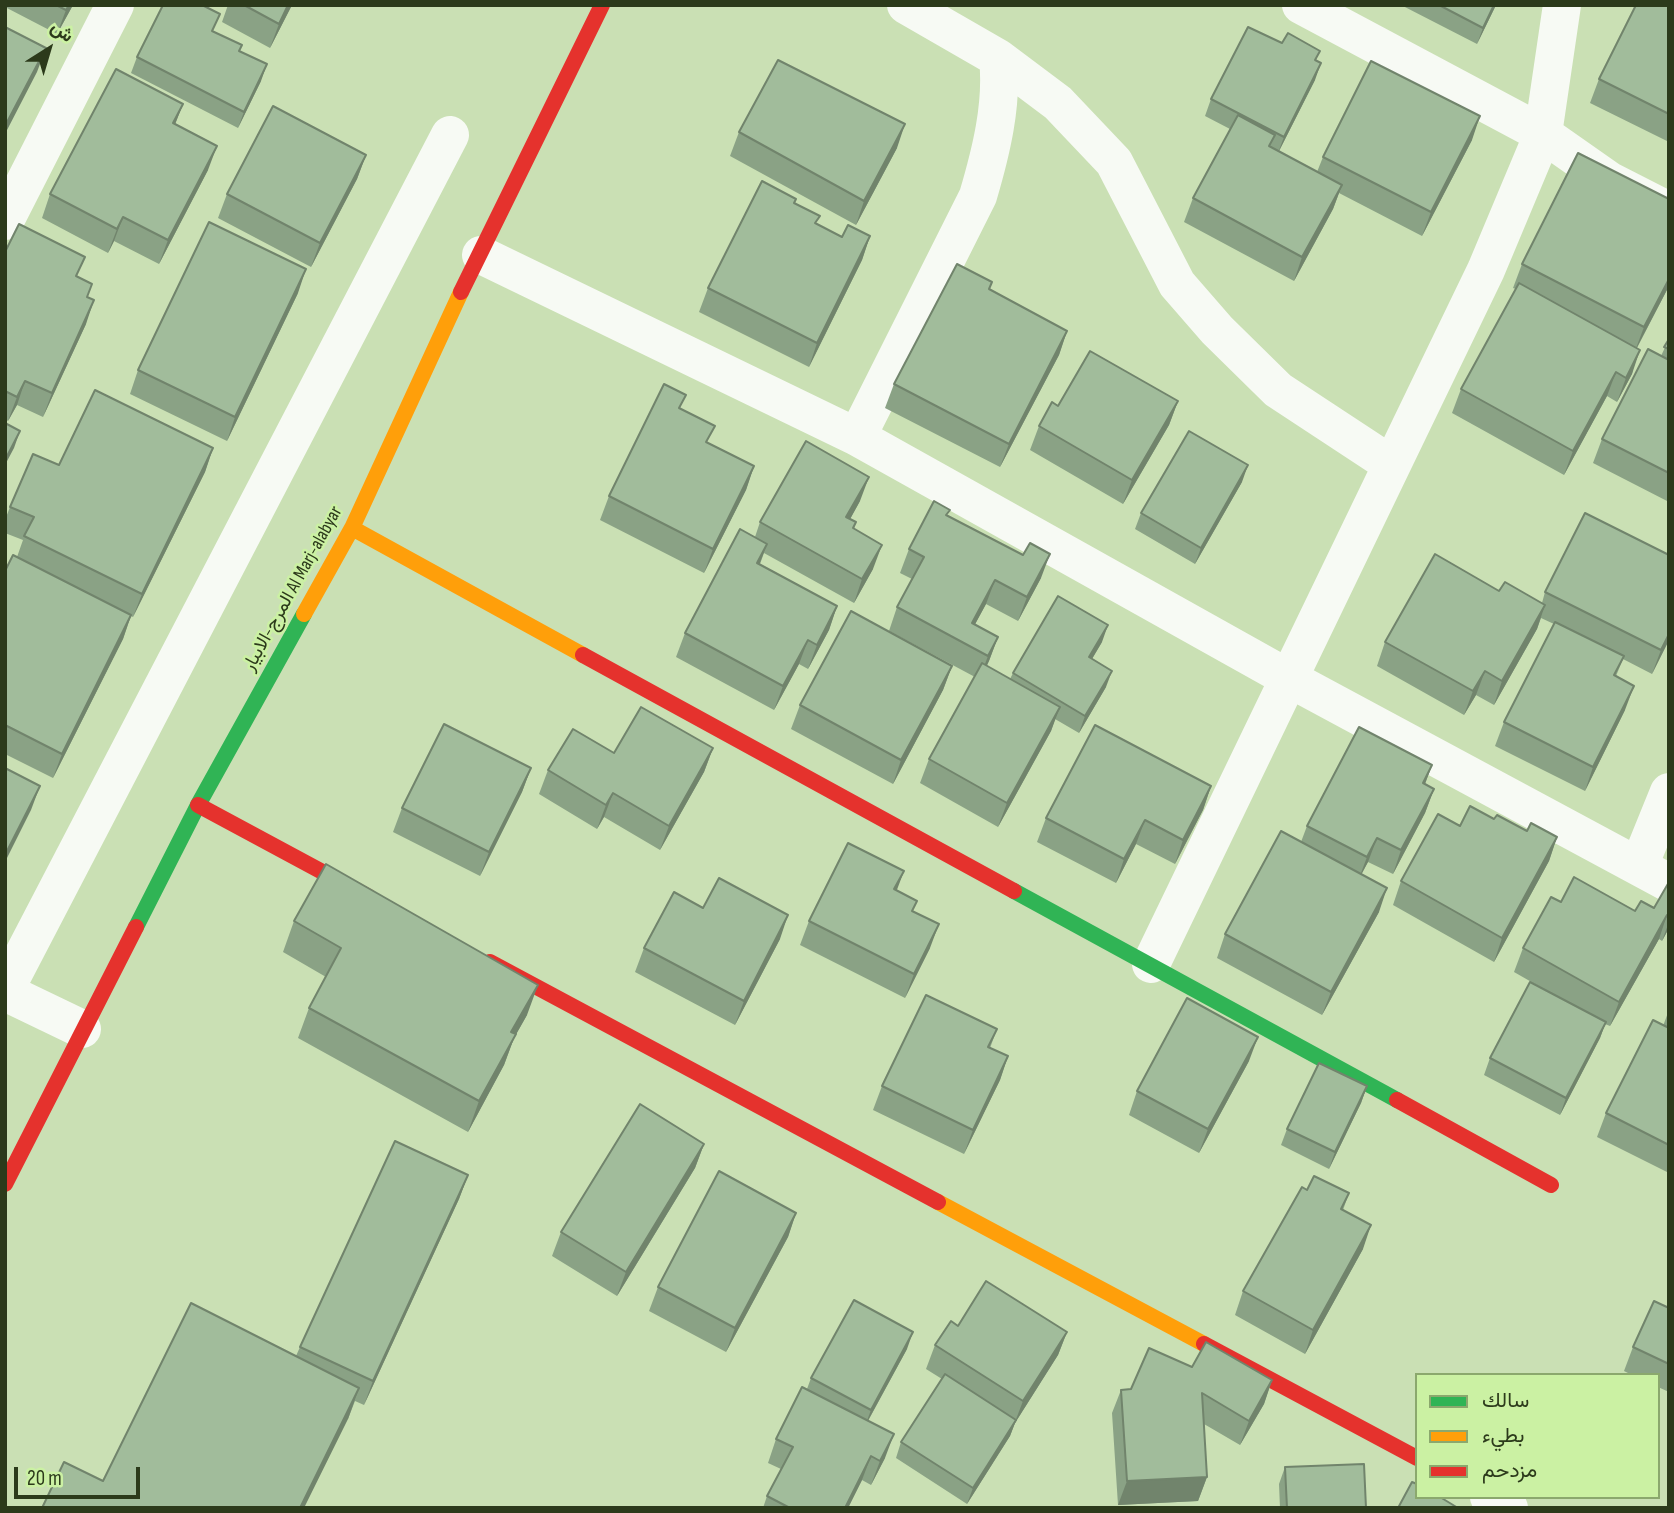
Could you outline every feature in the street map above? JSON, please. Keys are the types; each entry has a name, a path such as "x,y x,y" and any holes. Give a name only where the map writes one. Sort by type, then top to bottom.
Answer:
{"street":[{"path":"5,221 115,5"},
{"name":"المرج-الابيار Al Marj-alabyar","path":"5,1184 198,805 352,528 438,339 602,5"},
{"path":"906,5 998,58 1058,103 1114,162 1177,284 1217,330 1278,390 1392,465"},
{"path":"1301,5 1543,134 1610,181 1669,211"},
{"path":"1152,964 1486,270 1543,134 1562,5"},
{"path":"857,437 978,196 993,132 1001,79 998,58"},
{"path":"82,1029 5,991 450,135"},
{"path":"481,255 857,437 1290,679 1654,875 1669,792"},
{"path":"352,528 1551,1185"},
{"path":"198,805 383,904"},
{"path":"481,957 1415,1457"},
{"path":"1493,1499 1509,1508"}],"building":[{"path":"56,5 69,5 66,10"},
{"path":"163,5 202,5 220,14 212,31 242,45 239,51 267,64 244,112 137,57"},
{"path":"244,5 288,5 279,24"},
{"path":"1439,5 1494,5 1483,28"},
{"path":"1636,5 1669,5 1669,114 1599,79"},
{"path":"5,27 46,48 5,126"},
{"path":"1248,27 1282,43 1288,33 1320,51 1315,60 1321,63 1284,137 1211,99"},
{"path":"778,60 905,124 864,201 739,132"},
{"path":"1371,61 1480,116 1431,212 1323,157"},
{"path":"116,69 183,104 173,123 217,146 168,240 123,217 117,229 50,194"},
{"path":"273,106 366,155 320,243 227,194"},
{"path":"1238,115 1275,135 1269,146 1342,185 1302,257 1193,198"},
{"path":"1578,153 1669,199 1669,279 1644,327 1522,264"},
{"path":"762,181 796,199 794,203 820,216 815,223 842,237 848,225 870,236 817,343 708,288"},
{"path":"209,222 306,269 235,417 138,370"},
{"path":"19,224 85,257 76,276 92,284 87,297 94,300 52,393 25,381 17,397 5,391 5,252"},
{"path":"957,264 992,282 989,289 1067,331 1009,444 894,384"},
{"path":"1519,283 1640,350 1626,378 1616,372 1573,451 1461,389"},
{"path":"1648,349 1669,360 1669,473 1602,439"},
{"path":"1090,351 1178,401 1132,480 1039,426 1052,402 1058,406"},
{"path":"664,384 686,395 679,408 715,426 706,442 754,466 713,549 609,496"},
{"path":"95,390 213,448 142,594 24,536 34,517 10,507 33,454 59,465"},
{"path":"5,423 20,431 5,460"},
{"path":"1189,431 1248,465 1201,548 1141,513"},
{"path":"806,441 869,477 846,517 856,522 853,528 882,545 862,579 760,522"},
{"path":"934,501 950,510 946,515 1023,555 1030,543 1050,554 1027,597 995,580 972,623 998,637 988,656 897,607 924,557 909,549"},
{"path":"1585,513 1669,555 1669,634 1661,650 1545,592"},
{"path":"740,529 767,544 757,563 837,606 817,645 808,640 783,686 685,633"},
{"path":"1435,554 1499,591 1505,582 1545,605 1502,681 1485,671 1473,691 1385,642"},
{"path":"13,555 131,615 62,754 5,725 5,571"},
{"path":"1058,596 1108,625 1089,657 1112,671 1085,716 1013,673"},
{"path":"851,611 952,666 901,760 800,705"},
{"path":"1555,622 1624,656 1614,675 1634,686 1593,767 1504,722"},
{"path":"982,663 1060,707 1007,803 929,759"},
{"path":"641,707 713,748 669,826 613,793 606,805 548,770 573,729 614,753"},
{"path":"444,724 531,768 489,852 402,808"},
{"path":"1095,725 1211,786 1183,840 1145,820 1124,859 1046,818"},
{"path":"1359,727 1432,765 1423,783 1434,789 1401,850 1377,838 1367,857 1307,826"},
{"path":"5,768 40,786 5,855"},
{"path":"1470,806 1494,819 1497,815 1527,831 1531,823 1557,837 1502,938 1401,881 1438,814 1460,826"},
{"path":"1281,831 1387,888 1331,992 1225,934"},
{"path":"848,843 904,871 894,889 917,901 912,911 939,924 914,974 809,921"},
{"path":"326,864 538,985 511,1032 516,1034 479,1101 309,1008 341,948 294,921"},
{"path":"1574,877 1635,911 1641,901 1654,908 1669,882 1669,916 1667,915 1619,1002 1523,948 1551,897 1561,902"},
{"path":"719,878 788,915 744,1001 644,948 674,892 703,908"},
{"path":"1530,982 1606,1022 1566,1098 1490,1058"},
{"path":"926,995 997,1029 988,1047 1008,1056 973,1130 882,1086"},
{"path":"1187,998 1258,1037 1208,1129 1137,1091"},
{"path":"1653,1020 1669,1028 1669,1145 1606,1113"},
{"path":"1319,1063 1367,1086 1335,1152 1287,1129"},
{"path":"640,1104 704,1144 626,1272 561,1232"},
{"path":"395,1141 468,1175 373,1381 300,1347"},
{"path":"719,1171 796,1213 735,1328 658,1287"},
{"path":"1314,1176 1349,1193 1341,1209 1371,1225 1313,1330 1243,1291 1302,1187 1307,1190"},
{"path":"986,1281 1067,1332 1023,1401 935,1345 951,1321 958,1326"},
{"path":"854,1300 913,1332 871,1410 811,1378"},
{"path":"1654,1301 1669,1308 1669,1364 1633,1347"},
{"path":"191,1303 359,1388 300,1508 42,1508 64,1462 103,1481"},
{"path":"1206,1342 1272,1380 1249,1421 1202,1393 1207,1477 1127,1481 1121,1390 1131,1389 1149,1348 1192,1367"},
{"path":"945,1374 1016,1420 973,1488 901,1442"},
{"path":"802,1387 894,1434 880,1461 871,1456 845,1508 790,1508 767,1496 793,1447 776,1439"},
{"path":"1364,1464 1366,1508 1287,1508 1285,1467"},
{"path":"1412,1482 1415,1483 1415,1499 1443,1499 1458,1508 1398,1508"}],"traffic: fast":[{"path":"136,927 198,805 304,614"},
{"path":"1014,891 1397,1100"}],"traffic: slow":[{"path":"304,614 352,528 461,292"},
{"path":"352,528 583,655"},
{"path":"938,1202 1204,1344"}],"traffic: jam":[{"path":"461,292 602,5"},
{"path":"583,655 1014,891"},
{"path":"198,805 369,897"},
{"path":"5,1184 136,927"},
{"path":"490,962 938,1202"},
{"path":"1397,1100 1551,1185"},
{"path":"1204,1344 1415,1457"}]}
